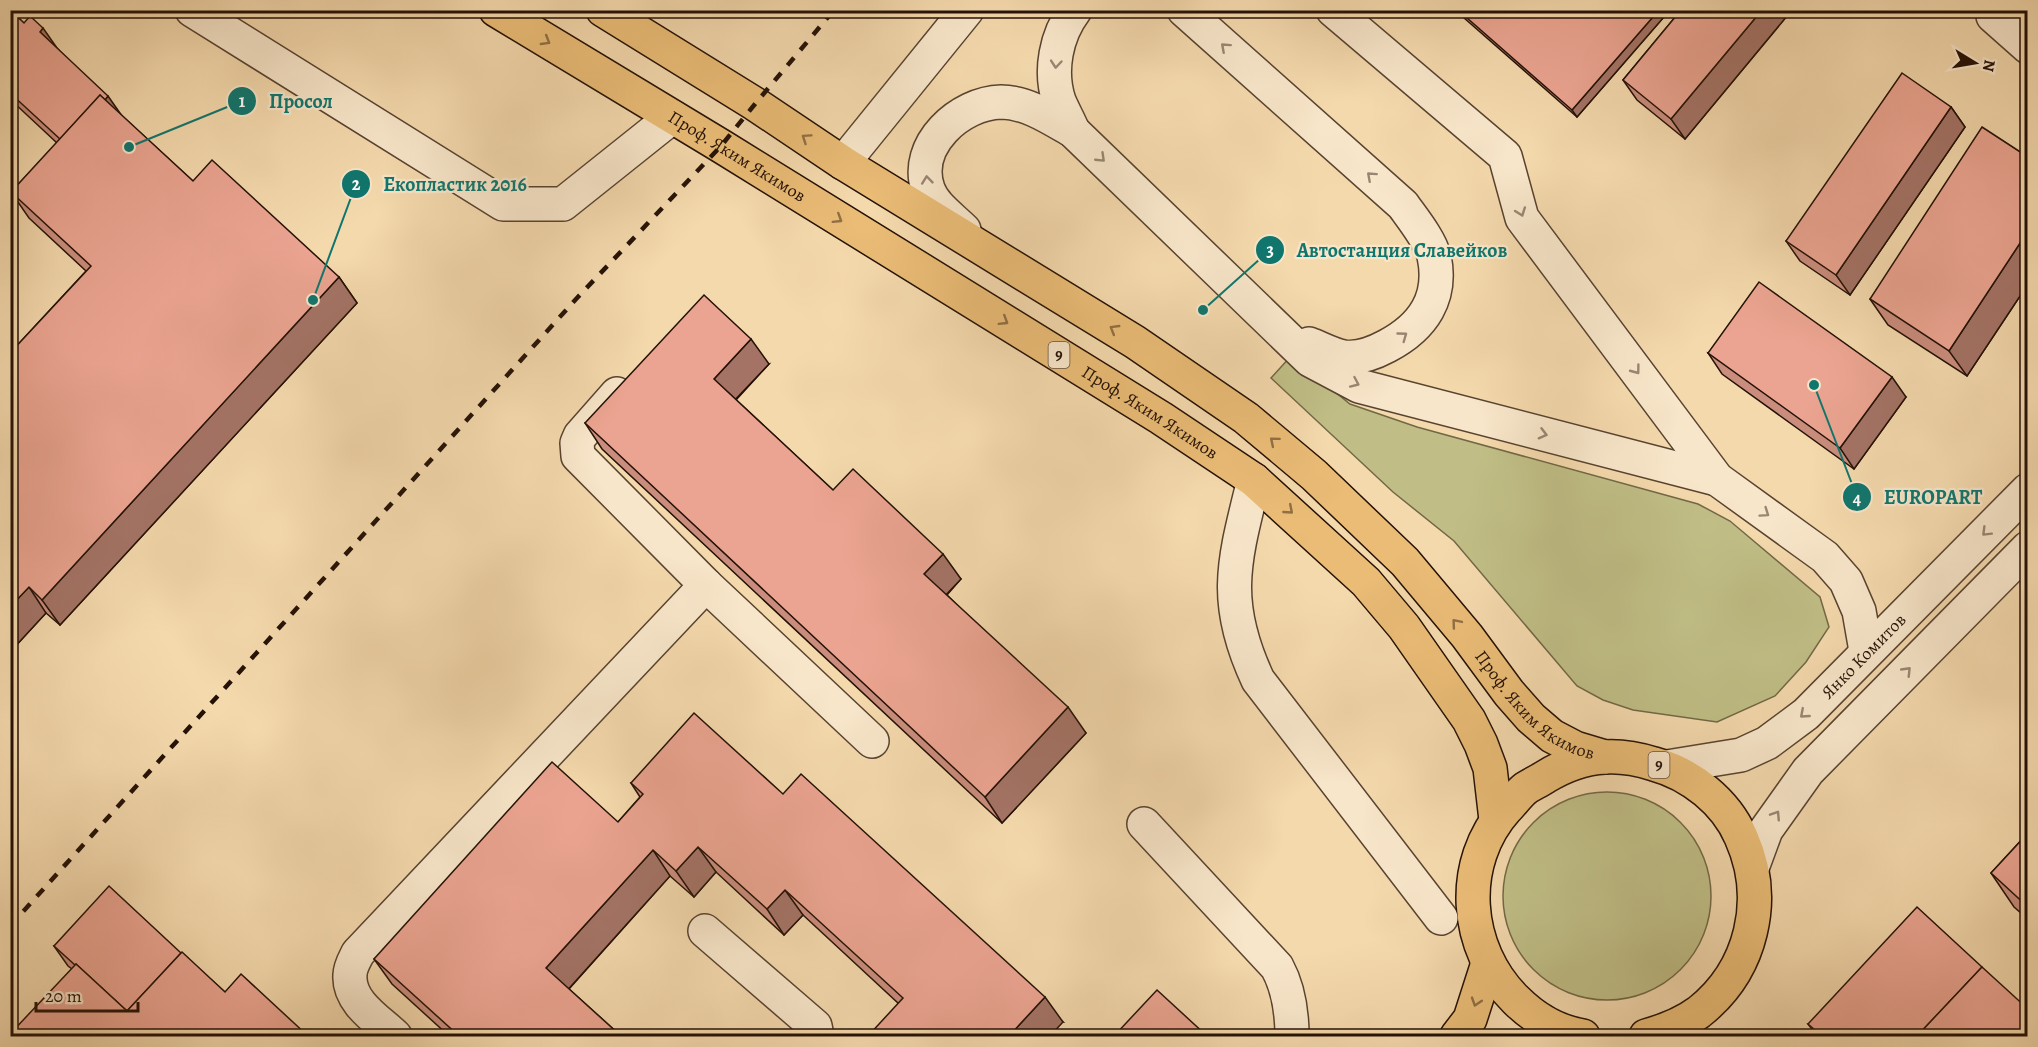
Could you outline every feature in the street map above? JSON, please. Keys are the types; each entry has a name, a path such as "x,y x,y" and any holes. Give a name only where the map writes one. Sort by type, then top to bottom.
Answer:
{"main road":[{"name":"Проф. Яким Якимов","path":"496,10 1151,412 1254,480 1366,582 1404,627 1469,720 1482,744 1491,776 1496,820"},
{"name":"Проф. Яким Якимов","path":"603,10 754,104 843,163 1135,342 1246,418 1314,475 1405,562 1531,718 1552,736 1575,748 1605,757"},
{"name":"9","path":"1582,1036 1543,1031 1526,1010 1504,989 1488,963 1475,928 1473,891 1480,854 1496,820 1524,789 1560,768 1581,761 1605,757 1634,758 1667,767 1697,784 1722,807 1741,836 1752,868 1755,901 1751,933 1740,964 1721,991 1698,1013 1670,1029 1646,1036"},
{"path":"1457,1036 1470,1019 1488,963"},
{"name":"9","path":"1707,1036 1721,991"}],"street":[{"path":"192,10 503,204 563,204 672,117"},
{"path":"843,163 967,10"},
{"path":"1073,131 1059,99 1054,70 1060,37 1075,10"},
{"path":"1184,10 1403,205 1434,255 1437,282 1430,306 1418,325 1397,341 1372,354 1344,357 1307,344 1273,325"},
{"path":"1334,10 1505,156 1522,218 1717,479 1824,557 1846,581 1859,611 1866,651"},
{"path":"1993,12 2028,47"},
{"path":"990,254 935,203 927,188 926,172 932,145 952,120 984,105 1002,102 1039,112 1073,131 1310,360 1359,386 1717,479"},
{"path":"636,374 580,436 576,449 578,456 706,585 872,741"},
{"path":"1254,480 1239,538 1233,577 1238,627 1246,654 1258,680 1442,918"},
{"name":"Янко Комитов","path":"1667,767 1741,754 1767,743 1806,714 2028,490"},
{"path":"1752,868 1766,830 1808,771 2028,548"},
{"path":"395,1036 356,999 350,986 350,972 358,952 706,585"},
{"path":"1144,824 1277,967 1286,987 1290,1004 1292,1036"},
{"path":"705,931 815,1026 817,1036"}],"shaded area":[{"path":"1291,356 1350,404 1417,427 1698,504 1730,521 1820,597 1829,627 1806,662 1775,696 1717,722 1633,710 1603,700 1577,686 1454,541 1393,492 1271,378"},
{"path":"1597,792 1617,792 1637,796 1656,804 1681,822 1694,838 1703,856 1711,886 1707,926 1703,936 1694,954 1681,970 1665,983 1637,996 1617,1000 1597,1000 1577,996 1558,988 1541,977 1526,962 1507,926 1503,906 1503,886 1507,866 1515,847 1526,830 1541,815 1577,796"}],"building":[{"path":"10,10 24,23 30,16 43,28 40,32 108,96 105,100 100,95 60,139 10,93"},
{"path":"1458,10 1659,10 1572,110"},
{"path":"1681,10 1762,10 1671,119 1623,80"},
{"path":"1902,73 1951,107 1836,275 1786,241"},
{"path":"100,95 193,181 212,160 339,277 42,600 29,587 10,607 10,353 91,266 11,192"},
{"path":"1982,127 2028,157 2028,231 1949,351 1870,299"},
{"path":"1759,282 1892,377 1840,448 1708,353"},
{"path":"704,295 751,339 714,379 833,490 853,469 943,554 924,574 1068,707 985,797 585,423"},
{"path":"694,713 783,794 801,774 1045,997 1009,1036 868,1036 903,998 785,890 767,909 698,847 676,871 653,850 546,968 621,1036 459,1036 374,959 552,762 618,822 643,794 631,783"},
{"path":"2028,833 2028,907 1991,873"},
{"path":"109,886 181,953 127,1011 54,946"},
{"path":"1917,907 1982,967 1917,1036 1822,1036 1808,1024"},
{"path":"182,952 225,992 241,974 308,1036 133,1036 130,1033 127,1036 10,1036 76,964 127,1011"},
{"path":"1982,967 2028,1009 2028,1036 1917,1036"},
{"path":"1157,990 1207,1036 1114,1036"}],"railway":[{"path":"10,926 577,298 721,146 834,10"}],"place":[{"name":"Просол","path":"129,147"},
{"name":"Екопластик 2016","path":"313,300"},
{"name":"Автостанция Славейков","path":"1203,310"},
{"name":"EUROPART","path":"1814,385"}]}
